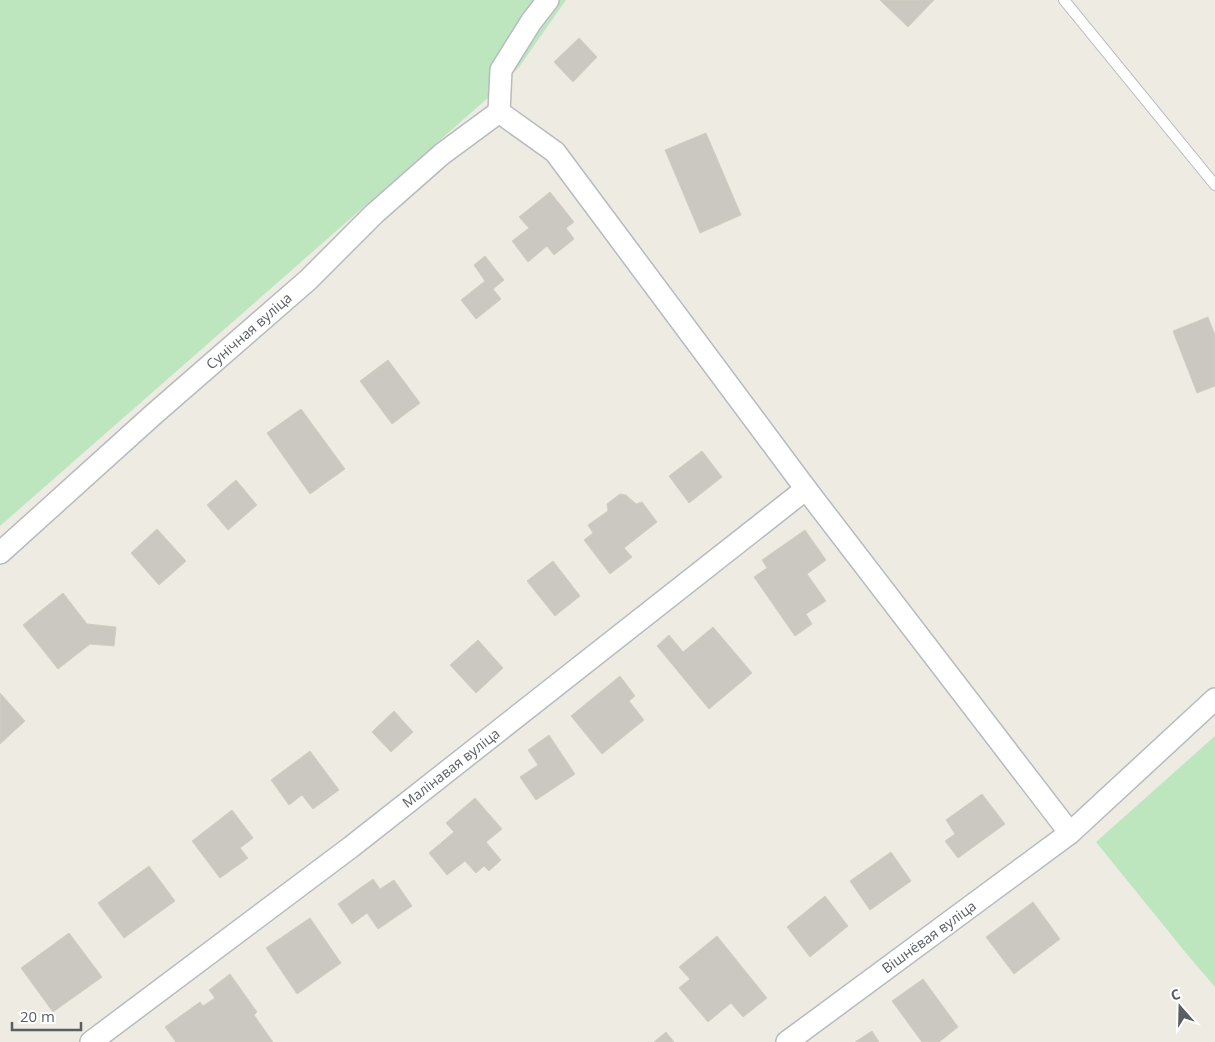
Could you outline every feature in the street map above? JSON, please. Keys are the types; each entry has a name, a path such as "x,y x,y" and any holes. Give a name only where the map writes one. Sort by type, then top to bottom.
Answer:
{"street":[{"path":"548,0 531,22 501,70 499,112 555,152 806,489 1070,833"},
{"name":"Сунічная вуліца","path":"0,553 146,420 308,280 374,214 442,154 499,112"},
{"name":"Малінавая вуліца","path":"91,1042 351,847 806,489"},
{"name":"Вішнёвая вуліца","path":"787,1042 1070,833 1215,699"}],"lane":[{"path":"1064,0 1215,184"}],"green space":[{"path":"0,0 566,0 519,67 497,90 0,526"},
{"path":"1215,736 1215,987 1096,842"}],"building":[{"path":"880,0 934,0 908,27"},
{"path":"579,38 597,57 573,82 554,62"},
{"path":"706,133 741,215 700,233 665,150"},
{"path":"550,192 574,222 566,228 574,239 554,255 547,246 528,262 512,241 529,228 519,217"},
{"path":"485,256 504,280 493,289 501,299 476,319 461,300 485,281 474,265"},
{"path":"1208,317 1215,335 1215,386 1197,393 1173,331"},
{"path":"388,360 420,403 392,424 360,381"},
{"path":"301,409 345,469 310,494 267,433"},
{"path":"702,451 722,477 689,503 669,476"},
{"path":"236,480 257,505 228,530 207,505"},
{"path":"620,494 626,495 636,504 642,502 657,522 624,548 632,557 610,574 584,540 593,533 588,525 608,511 607,504"},
{"path":"157,529 186,561 159,585 131,553"},
{"path":"805,530 826,560 807,574 826,601 806,614 812,624 795,636 754,577 767,568 762,560"},
{"path":"553,561 580,596 555,616 527,581"},
{"path":"63,593 87,624 116,627 114,646 90,644 58,669 23,625"},
{"path":"713,627 752,673 709,709 657,646 669,635 683,652"},
{"path":"478,640 503,668 476,693 450,665"},
{"path":"620,676 635,696 629,701 644,720 602,754 571,716"},
{"path":"0,693 25,721 0,744"},
{"path":"394,711 413,732 391,752 372,732"},
{"path":"549,735 575,774 536,800 520,777 538,765 528,750"},
{"path":"310,751 339,790 313,809 302,795 289,805 271,780"},
{"path":"982,794 1005,824 958,858 945,841 955,834 946,820"},
{"path":"475,798 502,829 486,842 501,860 489,871 484,866 476,873 465,861 447,875 429,853 454,832 446,823"},
{"path":"232,810 253,838 240,848 248,858 220,878 192,841"},
{"path":"891,852 911,881 870,910 850,881"},
{"path":"149,866 175,901 124,938 98,903"},
{"path":"373,879 380,889 394,880 412,906 378,929 367,913 352,924 338,904"},
{"path":"825,896 848,926 810,957 787,927"},
{"path":"1033,902 1060,939 1014,974 986,937"},
{"path":"310,918 341,963 297,994 266,948"},
{"path":"69,933 102,977 53,1012 21,968"},
{"path":"717,936 767,998 743,1017 731,1003 708,1022 679,988 690,979 679,967"},
{"path":"230,974 257,1012 254,1015 273,1042 176,1042 165,1027 200,1002 203,1006 215,998 209,990"},
{"path":"923,979 958,1027 939,1042 922,1042 892,1001"},
{"path":"872,1031 879,1042 855,1042"},
{"path":"666,1032 674,1042 654,1042"}]}
